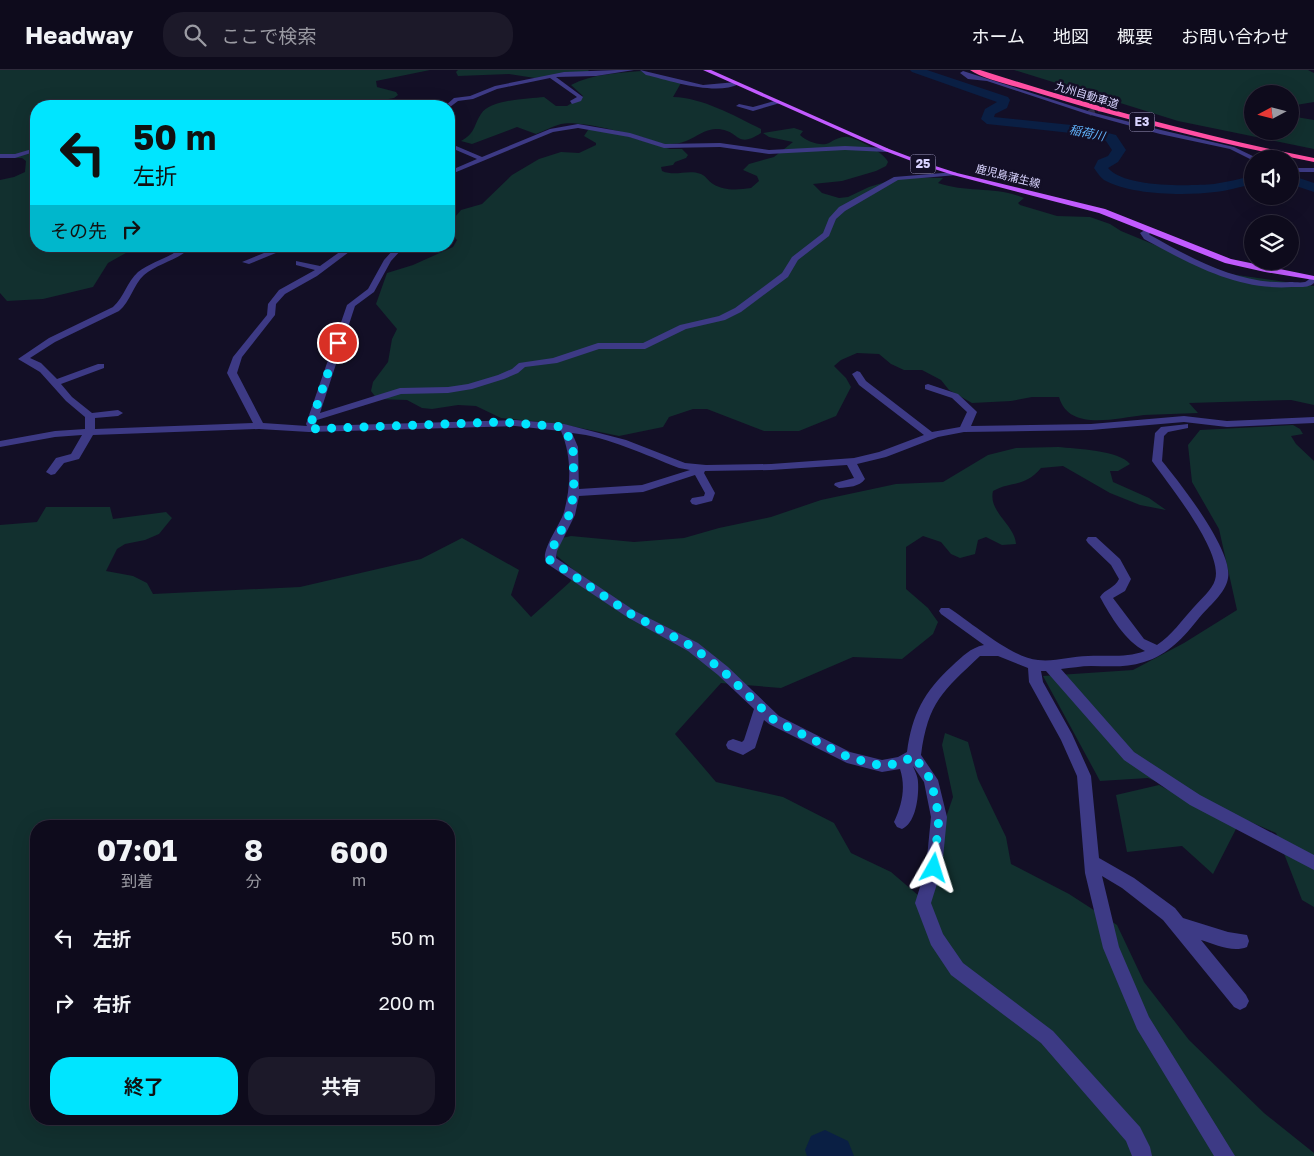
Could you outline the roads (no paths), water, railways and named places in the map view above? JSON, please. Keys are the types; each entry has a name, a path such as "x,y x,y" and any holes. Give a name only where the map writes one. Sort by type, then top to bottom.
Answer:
{"highway":[{"name":"九州自動車道","path":"973,70 1150,124 1238,145 1314,160"},
{"name":"九州自動車道","path":"985,70 1156,122 1314,155"}],"main road":[{"name":"鹿児島蒲生線","path":"706,70 887,150 955,174 1102,211 1197,250 1245,266 1314,278"}],"street":[{"path":"455,100 472,98 495,88 564,74 596,74 631,70"},
{"path":"643,70 648,74 721,90 736,84"},
{"path":"552,77 580,97 579,100 572,102"},
{"path":"988,80 1118,122 1232,148 1244,154"},
{"path":"739,106 753,109 778,102"},
{"path":"455,170 480,158 517,146 552,130 578,126 630,135 664,146 726,145 769,152 845,148 887,150"},
{"path":"455,148 480,158"},
{"path":"0,156 15,156 30,152"},
{"path":"1299,170 1314,170"},
{"path":"313,418 400,391 448,390 469,386 501,377 515,371 522,365 554,361 598,346 645,346 683,328 731,315 785,275 795,259 826,234 833,218 842,209 896,178 955,174"},
{"path":"1151,230 1144,233 1147,237 1182,258 1249,282 1274,285 1309,284 1314,278"},
{"path":"118,413 90,416 68,398 48,374 30,360 23,359 52,340 116,309 123,304 129,288 143,272 181,252"},
{"path":"246,262 273,252"},
{"path":"259,426 232,373 238,356 271,315 272,304 282,292 321,269 345,252"},
{"path":"309,429 351,305 368,295 375,287 387,261 395,252"},
{"path":"299,263 321,269"},
{"path":"56,383 101,366"},
{"path":"857,374 862,383 931,436"},
{"path":"928,387 955,396 972,412 964,429"},
{"path":"51,472 60,460 75,457 90,432 90,416"},
{"path":"0,444 55,434 90,432 259,426 309,429 501,422 564,427 622,442 683,466 702,470 850,461 882,455 931,436 964,429 1091,427 1184,419 1208,423 1247,424 1314,420"},
{"path":"902,822 907,816 911,781 909,758 926,707 937,692 976,652 983,649 1004,653 1042,665 1092,660 1112,662 1145,658 1172,643 1216,590 1222,577 1222,566 1215,547 1157,461 1159,435 1165,429 1208,423"},
{"path":"564,427 573,447 574,493 569,515 551,551 550,560 631,614 693,647 723,671 774,720 848,757 882,766 909,758"},
{"path":"839,485 857,482 860,479 850,461"},
{"path":"574,493 643,488 702,470"},
{"path":"696,501 708,498 710,493 702,470"},
{"path":"1092,540 1116,562 1125,578 1121,588 1106,597 1139,642 1157,651"},
{"path":"945,611 1004,653"},
{"path":"1042,665 1036,682 1067,738 1084,776 1092,862 1111,948 1142,1023 1225,1156"},
{"path":"1042,665 1129,756 1195,800 1314,863"},
{"path":"733,745 743,749 750,744 761,708"},
{"path":"909,758 931,780 939,817 934,868 923,903 937,939 957,969 1047,1037 1133,1134 1143,1154 1142,1156"},
{"path":"1092,862 1128,883 1169,914 1240,1001"},
{"path":"1176,924 1228,940 1241,942"}],"waterway":[{"name":"稲荷川","path":"916,70 1004,100 1003,105 989,112 987,119 992,121 1081,130 1111,138 1119,150 1113,159 1103,163 1101,168 1107,176 1119,181 1135,185 1172,189 1215,188 1244,182"},
{"name":"稲荷川","path":"1299,182 1314,188"},
{"path":"825,1150 833,1156"}],"tunnel":[{"path":"1089,113 1110,105"}]}
